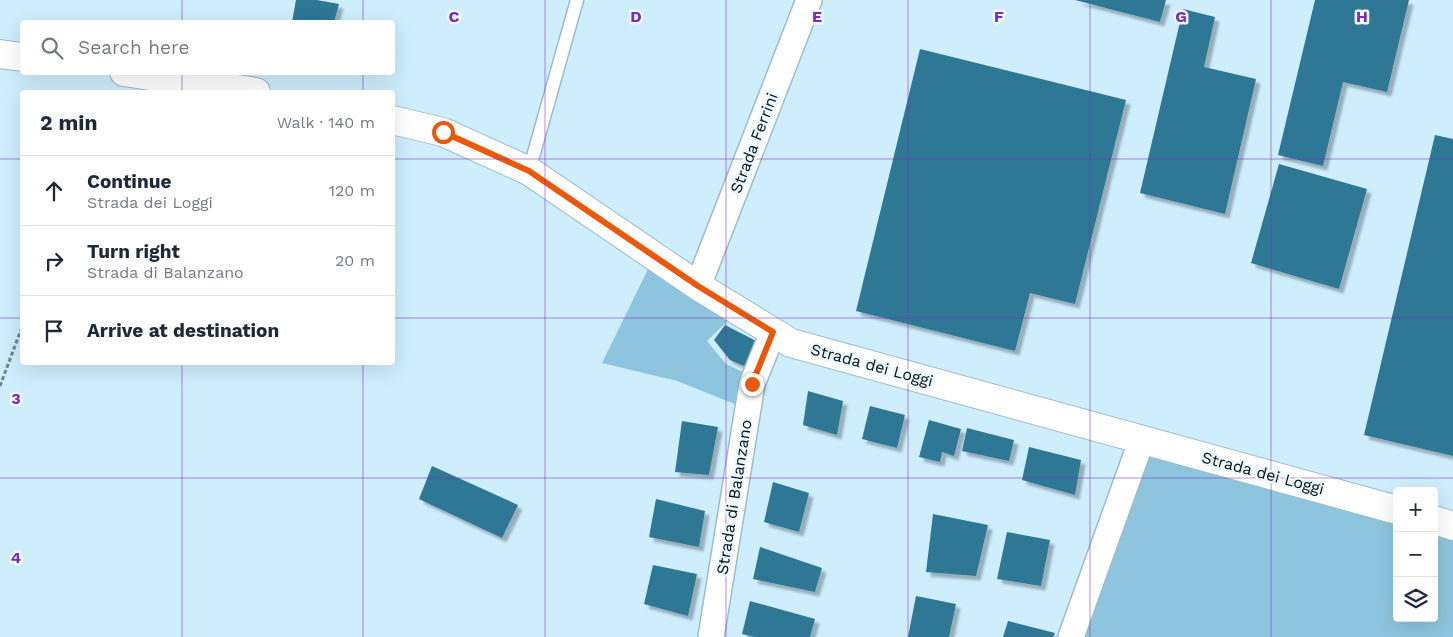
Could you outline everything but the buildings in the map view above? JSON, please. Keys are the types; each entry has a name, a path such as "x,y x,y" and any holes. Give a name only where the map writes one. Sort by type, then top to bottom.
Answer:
{"street":[{"name":"Strada Ferrini","path":"698,286 809,0"},
{"path":"0,54 20,57"},
{"path":"144,75 243,90"},
{"name":"Strada dei Loggi","path":"395,121 443,132 529,171 698,286 791,343 1393,509"},
{"name":"Strada di Balanzano","path":"711,637 752,384 773,332"},
{"path":"1071,637 1142,440"},
{"path":"1438,521 1453,526"}],"lane":[{"path":"529,171 577,0"}],"path":[{"path":"0,386 20,333"}],"shaded area":[{"path":"652,261 730,319 707,341 726,364 747,374 740,406 677,381 602,363"},
{"path":"1142,439 1393,509 1393,622 1438,622 1438,521 1453,526 1453,637 1070,637"}],"route":[{"path":"443,132 529,171 608,222 698,286 773,332 752,384"}]}
